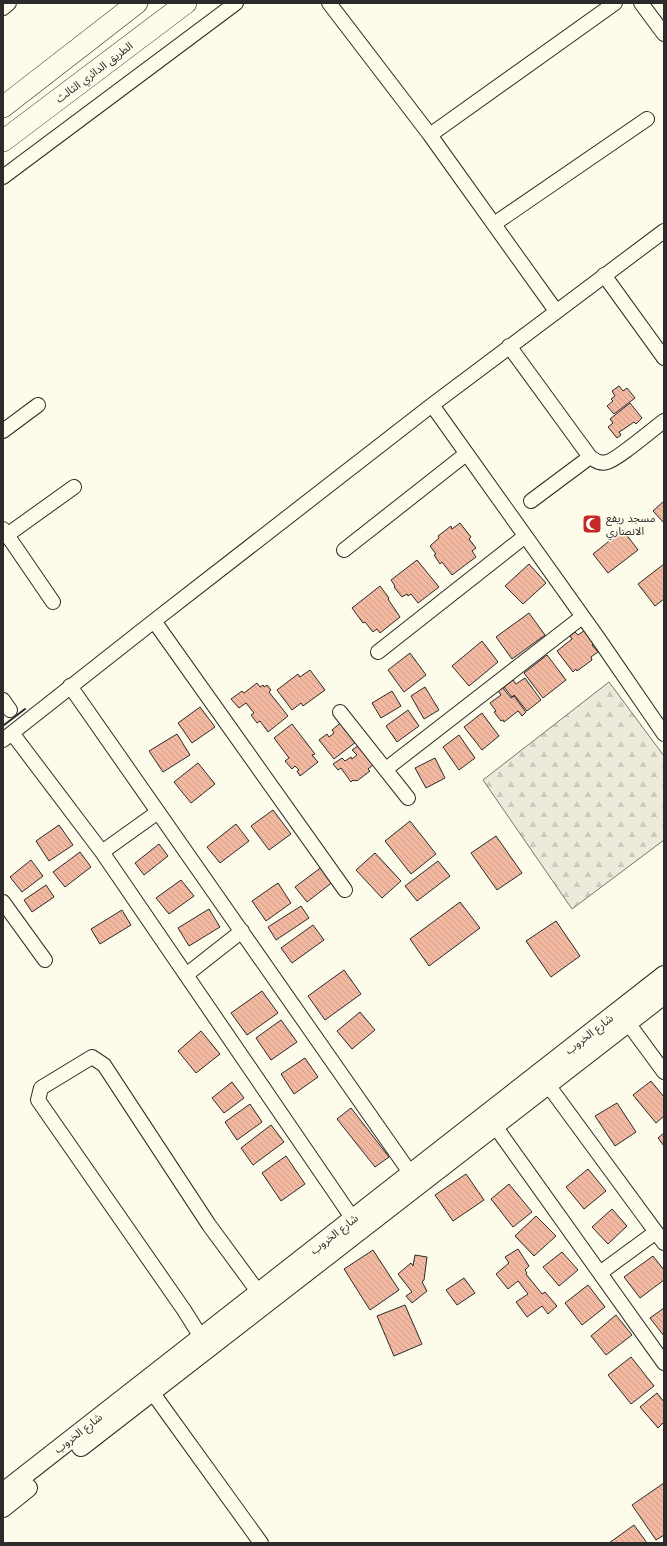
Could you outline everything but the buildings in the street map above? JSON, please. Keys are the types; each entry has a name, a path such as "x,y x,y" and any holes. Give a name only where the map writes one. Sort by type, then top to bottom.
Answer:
{"highway":[{"path":"3,107 137,3"},
{"name":"الطريق الدائري الثالث","path":"3,141 186,3"}],"main road":[{"name":"شارع الخروب","path":"3,1508 152,1392 259,1293 664,975"},
{"name":"شارع الخروب","path":"3,1492 495,1126 664,996"}],"street":[{"path":"3,177 236,3"},
{"path":"329,3 430,135 556,311"},
{"path":"430,135 615,3"},
{"path":"641,3 664,34"},
{"path":"494,224 648,119"},
{"path":"353,1219 102,852 8,737 70,686 432,405 664,231"},
{"path":"604,275 664,358"},
{"path":"510,346 590,457 598,462 608,462 664,421"},
{"path":"432,405 664,734"},
{"path":"3,432 38,406"},
{"path":"344,550 466,454"},
{"path":"531,501 590,457"},
{"path":"53,602 5,532 74,488"},
{"path":"378,652 524,536"},
{"path":"386,770 582,617"},
{"path":"154,621 346,890"},
{"path":"70,686 411,1174"},
{"path":"340,712 408,798"},
{"path":"102,852 158,812"},
{"path":"3,902 45,960"},
{"path":"186,975 242,931"},
{"path":"628,1023 664,1072"},
{"path":"205,1343 38,1100 41,1088 92,1057 104,1065 209,1225 259,1293"},
{"path":"548,1085 660,1238 600,1273"},
{"path":"495,1126 664,1363"},
{"path":"152,1392 261,1543"}],"green space":[{"path":"609,682 664,756 664,840 572,909 483,780"}],"wall":[{"path":"4,725 25,709"}],"place":[{"name":"مسجد ريفع الانصاري","path":"592,524"}]}
